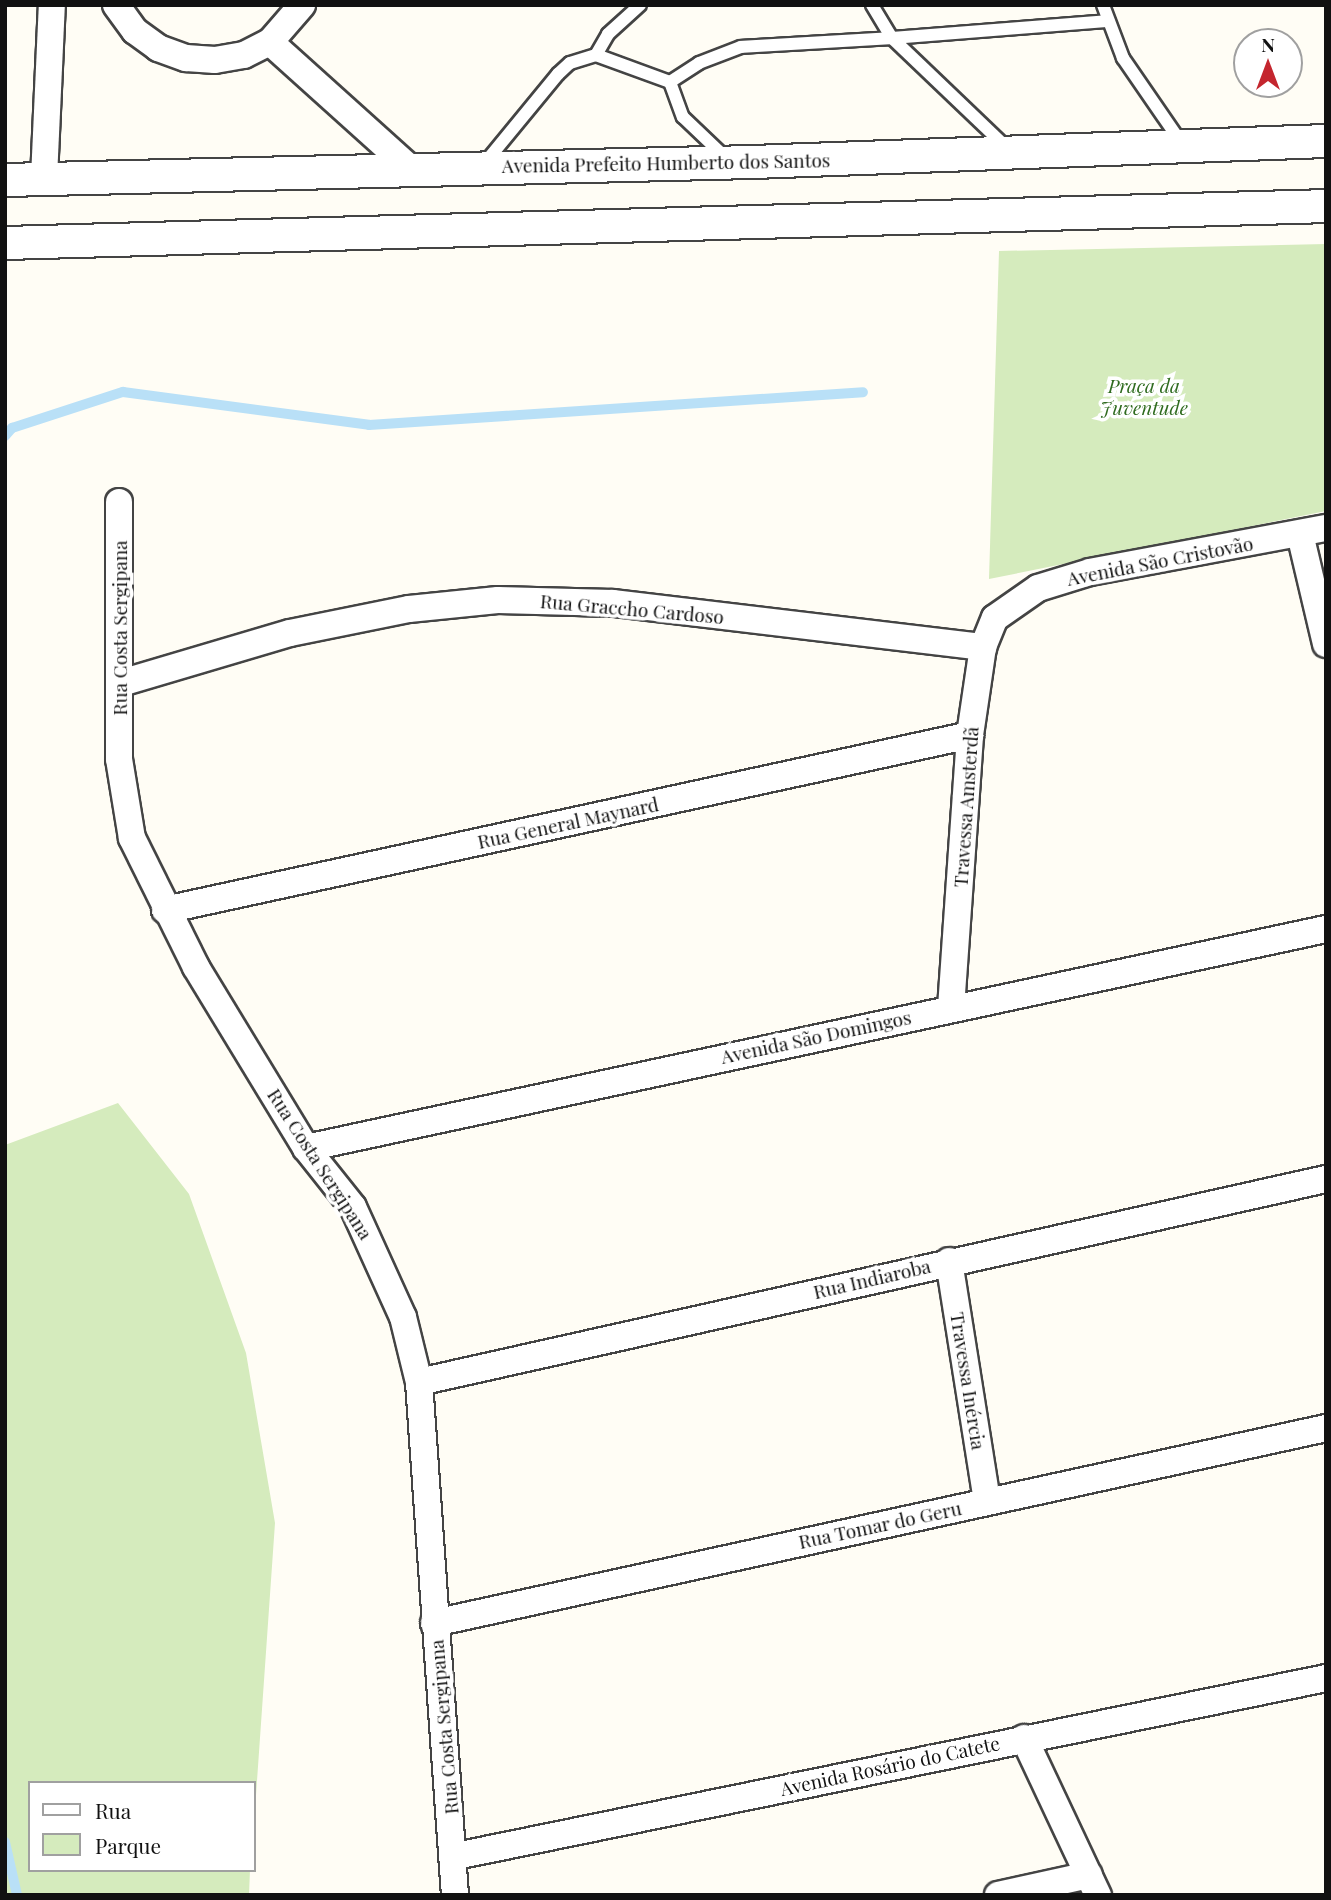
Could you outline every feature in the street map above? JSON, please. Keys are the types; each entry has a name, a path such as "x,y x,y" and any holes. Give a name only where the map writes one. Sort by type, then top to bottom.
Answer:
{"street":[{"path":"44,178 52,5"},
{"path":"116,5 135,31 158,48 186,58 215,60 244,55 270,42 302,5"},
{"path":"270,42 411,169"},
{"name":"Avenida Prefeito Humberto dos Santos","path":"5,180 730,162 1326,141"},
{"path":"5,243 1326,206"},
{"name":"Rua Costa Sergipana","path":"119,502 122,789 132,838 165,910 306,1148 353,1207 379,1256 403,1317 419,1382 434,1623 456,1856 455,1895"},
{"name":"Avenida São Cristovão","path":"1002,612 1038,588 1090,572 1326,528"},
{"path":"1300,534 1326,644"},
{"name":"Rua Graccho Cardoso","path":"121,683 290,633 409,608 498,600 613,603 983,647"},
{"name":"Travessa Amsterdã","path":"951,1008 970,735 983,647 1002,612"},
{"name":"Rua General Maynard","path":"165,910 970,735"},
{"name":"Avenida São Domingos","path":"306,1148 1326,929"},
{"name":"Rua Indiaroba","path":"419,1382 1326,1178"},
{"name":"Travessa Inércia","path":"949,1261 987,1501"},
{"name":"Rua Tomar do Geru","path":"434,1623 1326,1428"},
{"name":"Avenida Rosário do Catete","path":"456,1856 1326,1678"},
{"path":"998,1895 1093,1885 1024,1738"}],"lane":[{"path":"596,55 608,34 640,5"},
{"path":"872,5 892,38 1012,153"},
{"path":"1103,5 1106,21 1124,58 1184,147"},
{"path":"670,82 708,59 741,47 1106,21"},
{"path":"482,167 558,74 570,63 596,55 670,82 683,117 730,162"}],"green space":[{"name":"Praça da Juventude","path":"1326,244 1326,511 989,579 999,251"},
{"path":"118,1103 189,1194 246,1353 275,1523 256,1795 256,1781 28,1781 28,1872 250,1872 249,1895 5,1895 5,1145"}],"waterway":[{"path":"5,436 12,428 123,392 369,425 863,392"},
{"path":"5,1842 17,1895"}]}
